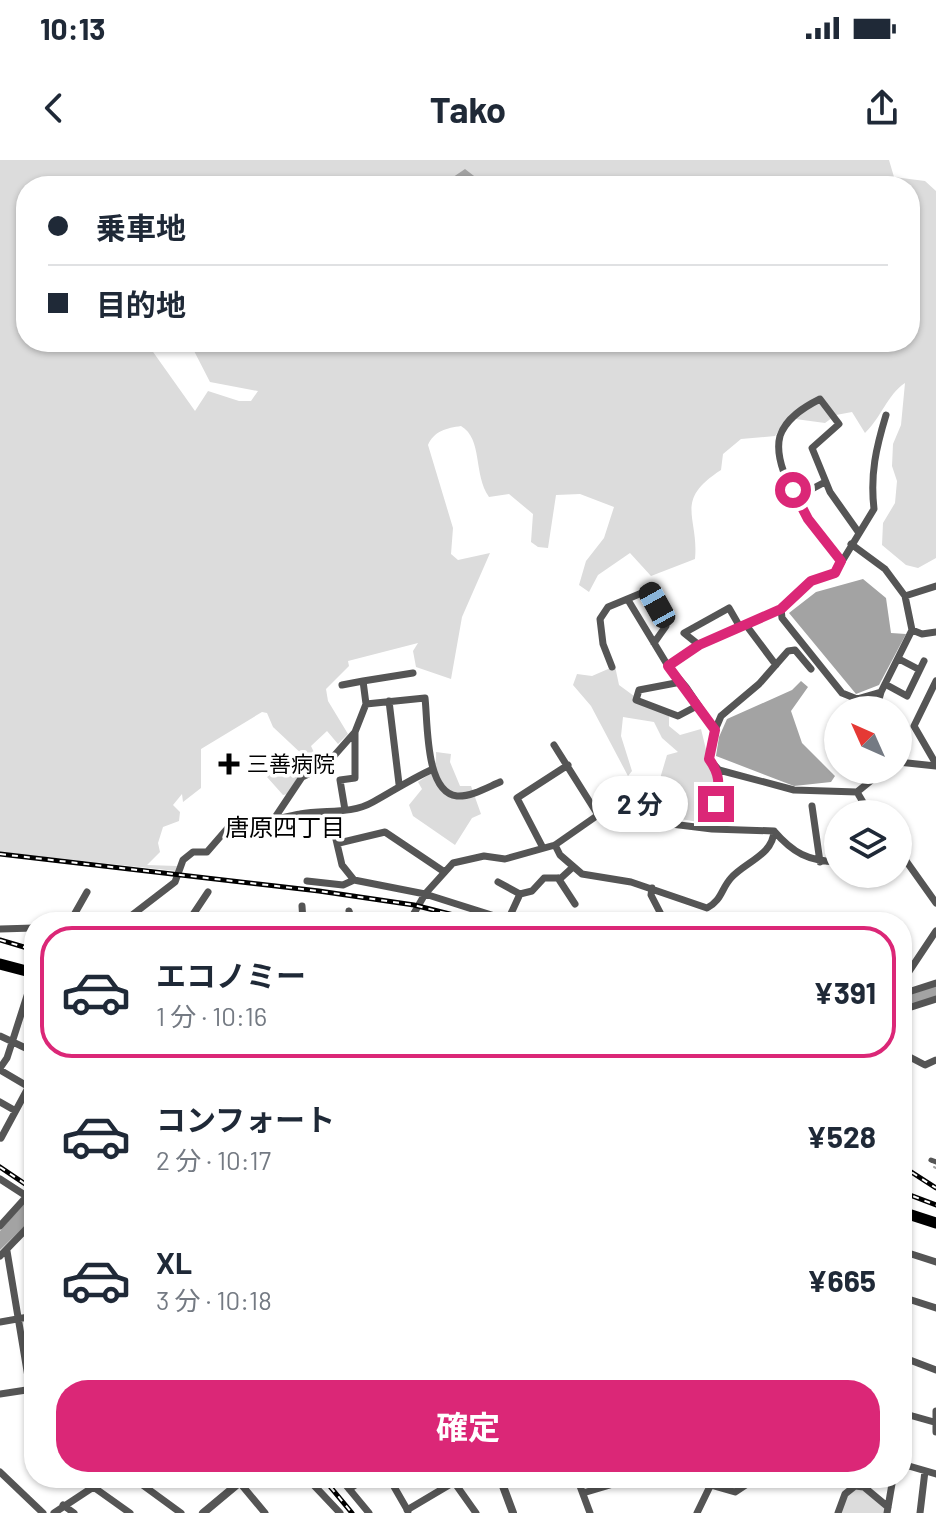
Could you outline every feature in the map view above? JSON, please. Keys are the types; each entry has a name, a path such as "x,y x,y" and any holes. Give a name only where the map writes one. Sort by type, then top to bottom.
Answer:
{"highway":[{"path":"0,964 24,971"},
{"path":"912,1215 936,1223"}],"street":[{"path":"841,561 808,519 782,464 781,434 801,409 820,399 839,424 812,448 825,482 859,533"},
{"path":"668,666 699,645 781,609 811,581 835,573 874,509 870,490 873,459 886,415"},
{"path":"797,497 825,482"},
{"path":"851,544 885,569 905,596 912,630 880,696"},
{"path":"905,596 936,586"},
{"path":"612,667 603,644 600,619 608,607 649,590 666,626 654,643"},
{"path":"628,600 668,666 715,730"},
{"path":"699,645 684,633 729,608 776,665"},
{"path":"781,609 782,618 842,693 857,699 883,688 907,696 924,661"},
{"path":"912,630 922,634 936,632"},
{"path":"811,669 795,650 788,651 728,709 715,730 709,759 719,770 794,790 857,792 867,784"},
{"path":"899,659 918,669"},
{"path":"342,685 413,673"},
{"path":"272,822 302,777 325,766 355,732 366,704 363,681"},
{"path":"936,681 914,726 936,765"},
{"path":"681,682 639,690 636,700 678,716 697,706"},
{"path":"366,704 425,698 436,782 458,796 500,782"},
{"path":"389,701 399,784"},
{"path":"345,810 340,780 355,778 355,732"},
{"path":"554,745 598,815"},
{"path":"912,763 936,765"},
{"path":"542,846 517,798 568,765"},
{"path":"136,912 175,882 183,860 193,852 207,852 233,822 260,825 301,813 330,814 371,804 399,784 433,769"},
{"path":"712,829 719,770"},
{"path":"857,792 862,800"},
{"path":"812,806 820,862"},
{"path":"330,814 342,865 354,880"},
{"path":"415,912 425,894 453,863 474,857 505,859 542,846 555,845 598,815 712,829 774,831 793,853 824,862"},
{"path":"555,845 560,855 573,867 597,879 652,888 707,908 721,898 730,879 764,852 774,839 774,831"},
{"path":"339,843 385,832 443,871"},
{"path":"498,882 520,894 532,891 544,878 558,878 573,867"},
{"path":"912,869 936,903"},
{"path":"558,878 575,904"},
{"path":"307,881 343,885 354,880 425,894 479,912"},
{"path":"652,888 651,895 660,912"},
{"path":"76,912 87,892"},
{"path":"195,912 208,892"},
{"path":"513,912 520,894"},
{"path":"302,906 302,912"},
{"path":"0,929 24,928"},
{"path":"912,967 936,931"},
{"path":"912,991 936,983"},
{"path":"912,1007 936,999"},
{"path":"24,1004 0,1069 24,1084"},
{"path":"0,1036 24,1047"},
{"path":"912,1058 925,1065 936,1060"},
{"path":"1,1138 14,1110 24,1098"},
{"path":"0,1102 14,1110"},
{"path":"0,1179 24,1195"},
{"path":"0,1226 24,1204"},
{"path":"24,1232 4,1254 24,1349"},
{"path":"912,1254 936,1262"},
{"path":"912,1300 936,1308"},
{"path":"0,1322 24,1318"},
{"path":"912,1361 936,1370"},
{"path":"0,1394 24,1390"},
{"path":"936,1411 936,1432"},
{"path":"912,1416 934,1422"},
{"path":"912,1467 936,1474"},
{"path":"920,1513 925,1471"},
{"path":"0,1472 43,1513"},
{"path":"54,1513 89,1488"},
{"path":"95,1488 130,1513"},
{"path":"147,1488 181,1513"},
{"path":"203,1513 233,1488"},
{"path":"248,1488 265,1513"},
{"path":"316,1488 340,1513"},
{"path":"395,1488 408,1511 444,1488"},
{"path":"462,1488 476,1513"},
{"path":"504,1488 513,1513"},
{"path":"581,1488 590,1513"},
{"path":"583,1493 600,1488"},
{"path":"697,1513 709,1488"},
{"path":"838,1513 845,1494 852,1488"},
{"path":"865,1488 888,1510"},
{"path":"888,1510 891,1488"},
{"path":"349,1489 369,1513"},
{"path":"63,1505 74,1513"}],"shaded area":[{"path":"0,160 889,160 894,176 16,176 16,352 153,352 195,411 208,391 239,401 251,401 258,391 210,382 195,352 920,352 920,180 936,191 936,558 918,568 906,565 882,545 883,523 895,503 897,481 892,466 893,444 901,425 905,383 893,394 865,433 852,412 836,415 825,423 788,418 775,436 741,439 723,454 721,470 706,481 693,500 695,559 651,576 630,553 598,575 589,592 579,585 586,561 604,538 614,507 580,494 556,495 548,548 538,547 531,542 533,514 509,494 489,497 468,432 461,426 446,429 437,433 428,445 453,528 451,554 458,560 490,553 462,617 451,679 416,667 413,651 418,643 348,661 349,666 326,689 328,701 348,734 338,744 327,731 311,746 319,763 299,775 288,794 283,795 267,777 284,765 292,769 305,757 273,727 267,713 262,712 201,749 201,788 183,802 182,794 173,805 180,812 179,821 163,827 158,843 160,852 147,865 177,866 176,871 0,852"},
{"path":"465,169 474,176 455,176"},
{"path":"863,579 886,598 891,633 906,634 879,685 856,694 789,613 816,592"},
{"path":"615,666 619,685 649,707 660,707 669,716 669,726 680,735 701,729 711,770 718,773 705,823 658,813 659,782 667,755 678,752 662,738 654,722 623,717 621,736 632,771 628,776 591,706 573,685 577,674 592,676"},
{"path":"801,681 808,687 791,711 802,743 824,765 824,783 794,786 716,756 719,737 727,719 792,690"},
{"path":"436,752 451,754 450,762 460,786 471,786 481,814 472,818 455,845 413,816 409,805 422,789 418,782 434,766"},
{"path":"24,1203 24,1227 0,1250 0,1231"},
{"path":"854,1488 864,1488 887,1508 886,1513 839,1513 846,1495"}],"waterway":[{"path":"912,998 936,991"}],"railway":[{"path":"0,854 319,891 442,912"},
{"path":"0,940 24,947"},
{"path":"0,1167 24,1183"},
{"path":"912,1172 936,1188"},
{"path":"912,1196 936,1205"},
{"path":"331,1488 352,1513"}],"place":[{"name":"三善病院","path":"229,764"}],"district":[{"name":"唐原四丁目","path":"285,828"}],"route":[{"path":"716,804 719,770 709,759 715,730 668,666 699,645 781,609 811,581 835,573 841,561 808,519 793,490"}]}
